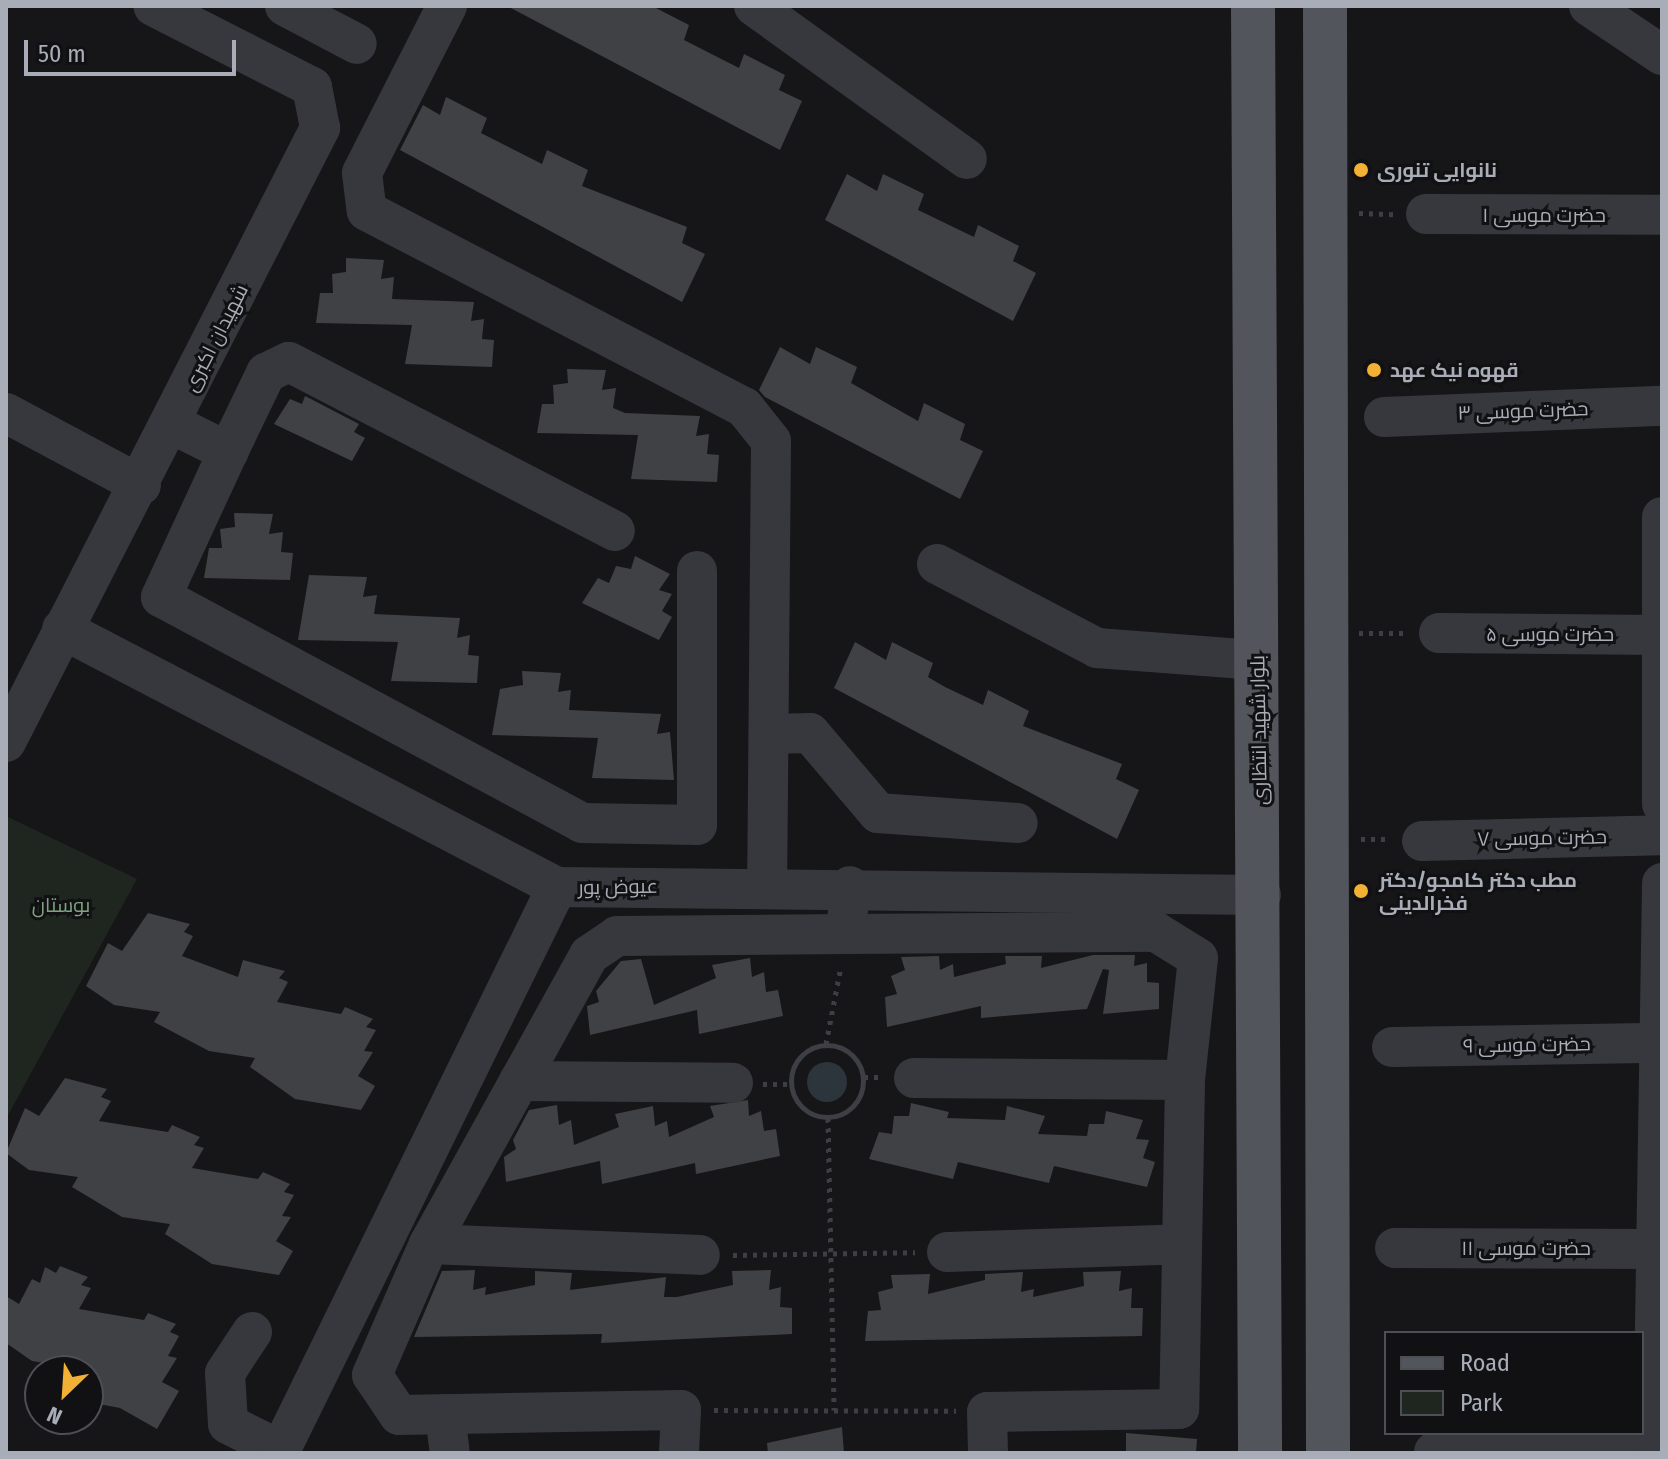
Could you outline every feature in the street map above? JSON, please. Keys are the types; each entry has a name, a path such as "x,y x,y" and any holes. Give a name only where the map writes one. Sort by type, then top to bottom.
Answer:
{"main road":[{"name":"بلوار شهید انتظاری","path":"1253,6 1257,167 1261,895 1260,1453"},
{"path":"1325,6 1322,633 1328,1453"},
{"path":"1257,167 1326,165"}],"street":[{"name":"شهیدان اکبری","path":"6,742 297,180 321,108 312,87 153,6"},
{"path":"285,6 357,44"},
{"path":"447,6 362,173 361,199 376,220 763,422 771,441 767,884"},
{"path":"754,6 967,159"},
{"path":"1589,6 1662,55"},
{"name":"حضرت موسی ۱","path":"1426,214 1662,215"},
{"path":"615,531 289,362 266,373 161,597 582,823 697,825 697,571"},
{"name":"حضرت موسی ۳","path":"1384,417 1662,406"},
{"path":"6,413 141,485"},
{"path":"172,424 228,452"},
{"path":"1662,518 1662,804"},
{"path":"937,564 1097,648 1258,660"},
{"path":"62,629 557,887"},
{"name":"حضرت موسی ۵","path":"1439,633 1660,635"},
{"path":"769,734 810,733 878,813 1018,823"},
{"name":"حضرت موسی ۷","path":"1422,841 1662,835"},
{"path":"1653,1452 1662,883"},
{"name":"عیوض پور","path":"280,1452 557,887 767,884 1261,895"},
{"path":"846,934 850,886"},
{"path":"679,1453 681,1410 399,1415 372,1375 429,1244 589,955 617,936 1156,932 1198,958 1185,1080 1179,1409 987,1412 988,1453"},
{"name":"حضرت موسی ۹","path":"1392,1047 1661,1043"},
{"path":"914,1078 1185,1080"},
{"path":"519,1081 733,1083"},
{"path":"429,1244 700,1255"},
{"path":"947,1252 1182,1244"},
{"name":"حضرت موسی ۱۱","path":"1395,1248 1656,1249"},
{"path":"252,1332 225,1373 228,1424 280,1452"},
{"path":"445,1414 450,1453"},
{"path":"1434,1452 1662,1452"}],"path":[{"path":"1326,213 1426,214"},
{"path":"1322,633 1439,633"},
{"path":"1324,837 1422,841"},
{"path":"828,1118 796,1102 790,1084 794,1065 826,1044 846,934"},
{"path":"826,1044 857,1060 864,1077 860,1097 828,1118"},
{"path":"828,1118 834,1410"},
{"path":"700,1255 947,1252"},
{"path":"681,1410 987,1412"}],"green space":[{"name":"بوستان","path":"6,816 137,879 6,1119"}],"shaded area":[{"path":"827,1062 841,1068 847,1082 841,1096 827,1102 813,1096 807,1082 813,1068"}],"building":[{"path":"507,6 652,6 689,25 684,40 739,68 744,54 785,75 779,90 802,101 780,150"},
{"path":"446,97 487,118 481,133 542,164 547,150 588,170 582,186 687,227 682,243 705,254 682,302 400,150 423,105 440,115"},
{"path":"847,174 877,191 883,174 924,194 918,210 974,237 978,225 1019,246 1013,261 1036,273 1013,321 825,220"},
{"path":"346,258 384,260 381,279 394,277 392,299 474,302 471,321 484,319 482,339 494,340 492,367 405,364 412,325 316,323 320,293 333,293 332,274 346,272"},
{"path":"780,347 810,364 816,347 857,367 851,383 918,421 924,403 965,424 960,440 983,451 960,499 765,397 759,390"},
{"path":"567,369 606,370 602,390 616,388 613,408 625,413 700,416 696,436 709,434 707,454 719,455 717,482 631,479 638,435 537,433 542,404 554,404 553,385 568,383"},
{"path":"305,396 359,424 354,432 365,438 352,461 274,424 290,399 302,404"},
{"path":"234,513 273,514 269,534 283,532 281,552 293,553 290,580 204,578 209,548 222,548 220,529 235,527"},
{"path":"635,556 670,574 659,590 672,594 662,611 672,617 659,640 582,603 598,578 609,583 616,566 631,569"},
{"path":"309,575 367,577 363,597 377,595 374,614 460,618 457,638 470,635 468,655 479,656 477,683 391,681 398,642 298,640"},
{"path":"855,642 886,660 892,642 933,663 928,677 945,687 983,705 988,690 1029,711 1023,726 1122,764 1116,779 1139,790 1117,839 834,688"},
{"path":"522,671 561,673 558,692 571,690 569,710 661,714 657,734 670,732 674,780 592,778 598,738 492,735 500,689 523,685"},
{"path":"148,913 190,924 184,932 193,936 182,956 238,977 243,960 285,971 279,978 288,982 277,1002 341,1014 345,1007 373,1019 366,1027 376,1030 364,1051 373,1052 358,1076 375,1086 361,1110 295,1099 250,1067 255,1058 209,1051 154,1022 160,1012 114,1005 86,986 108,943 122,951"},
{"path":"1093,955 1135,955 1134,966 1147,963 1147,982 1159,983 1159,1009 1103,1014 1109,970 1103,969 1087,1009 981,1018 981,1006 887,1027 885,997 897,994 891,976 905,970 901,957 939,956 940,970 953,964 954,977 1006,964 1005,956 1042,956 1041,968"},
{"path":"750,958 752,977 764,972 766,992 778,990 783,1016 699,1034 697,1010 590,1035 587,1006 599,1002 596,991 621,961 641,959 654,1005 716,978 712,965"},
{"path":"65,1078 107,1089 101,1097 111,1101 99,1121 168,1132 172,1125 200,1137 194,1145 204,1148 192,1168 258,1179 263,1172 290,1184 284,1192 294,1195 282,1216 291,1217 276,1241 293,1251 279,1275 212,1264 165,1234 170,1224 122,1217 72,1187 78,1177 29,1170 6,1153 25,1108 39,1116"},
{"path":"748,1100 749,1116 761,1111 764,1131 776,1129 780,1156 696,1174 695,1163 602,1184 600,1161 506,1182 504,1157 516,1149 513,1140 529,1110 557,1105 559,1125 571,1120 574,1145 619,1127 615,1114 653,1106 655,1126 667,1121 669,1137 714,1117 710,1106"},
{"path":"911,1103 949,1112 947,1118 1005,1120 1007,1106 1045,1116 1038,1134 1087,1136 1089,1124 1104,1124 1106,1111 1143,1120 1136,1139 1149,1140 1143,1158 1155,1162 1147,1187 1054,1166 1049,1183 958,1162 953,1179 869,1159 879,1132 892,1134 894,1116 909,1116"},
{"path":"60,1266 88,1277 81,1285 91,1288 79,1309 144,1320 148,1313 176,1324 170,1332 179,1336 168,1356 177,1358 162,1382 179,1391 157,1429 120,1408 104,1405 104,1355 24,1355 6,1343 6,1296 19,1304 32,1279 40,1283 45,1267 56,1273"},
{"path":"475,1270 473,1290 486,1287 485,1295 535,1285 535,1271 572,1273 570,1290 666,1277 664,1297 677,1297 733,1285 732,1271 771,1270 769,1290 781,1287 780,1307 792,1308 792,1334 601,1343 602,1334 414,1337 442,1271"},
{"path":"1121,1271 1119,1291 1132,1288 1131,1308 1143,1308 1142,1336 865,1341 868,1311 881,1310 878,1292 893,1288 891,1275 930,1274 928,1294 985,1280 985,1274 1023,1272 1021,1292 1034,1289 1033,1297 1084,1286 1083,1272"},
{"path":"842,1427 844,1453 768,1453 767,1443"},
{"path":"1126,1433 1197,1439 1196,1453 1126,1453"}],"place":[{"name":"نانوایی تنوری","path":"1361,170"},
{"name":"قهوه نیک عهد","path":"1374,370"},
{"name":"مطب دکتر کامجو/دکتر فخرالدینی","path":"1361,891"}]}
